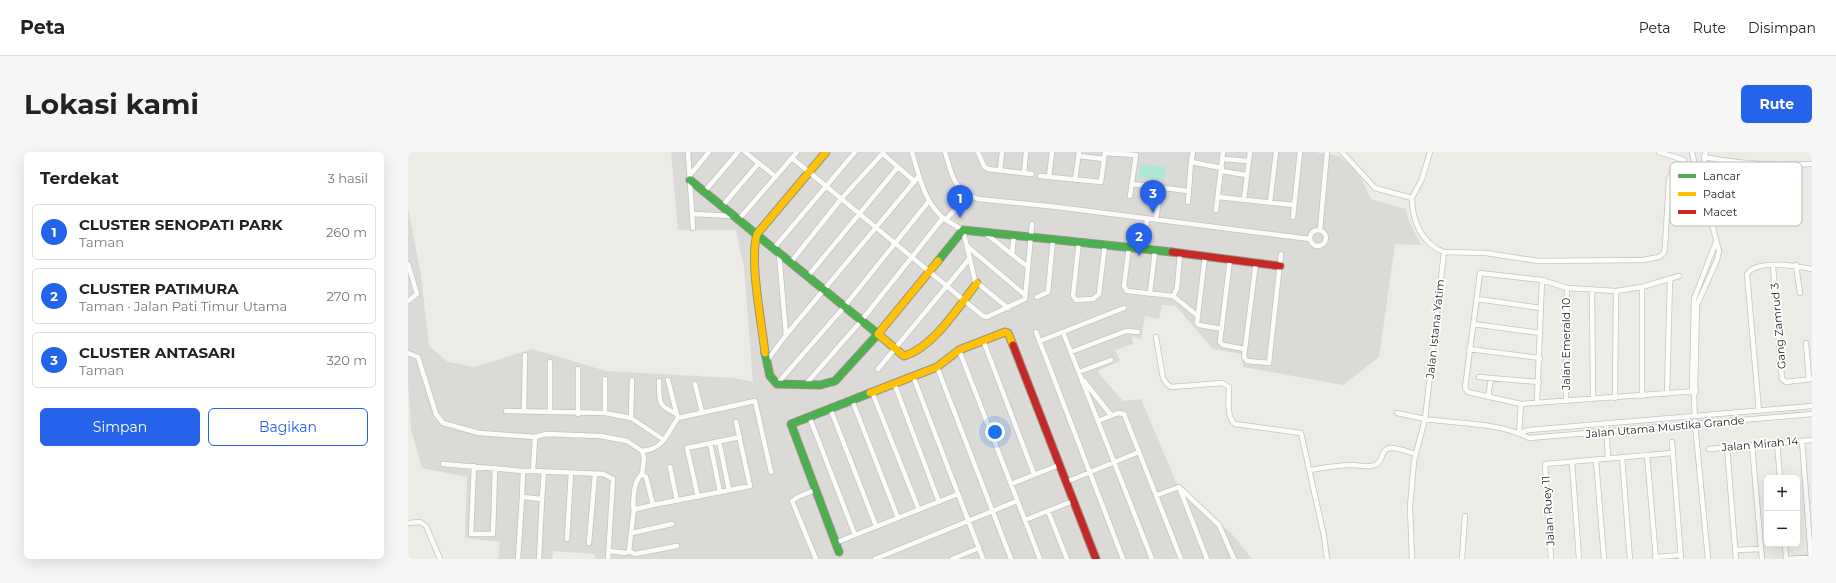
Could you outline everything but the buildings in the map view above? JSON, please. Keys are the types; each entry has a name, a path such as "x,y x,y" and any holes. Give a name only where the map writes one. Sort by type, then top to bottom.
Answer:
{"street":[{"path":"688,152 693,228"},
{"path":"690,177 709,152"},
{"path":"705,191 738,152"},
{"path":"745,152 776,177"},
{"path":"737,218 776,177 797,152"},
{"path":"826,152 757,234 755,241 756,276 766,362 770,376 777,384 820,385 838,379 878,334 963,230"},
{"path":"786,335 776,251 855,152"},
{"path":"912,152 918,176 929,201 945,219 963,230 1144,248 1155,251 1230,258 1280,266"},
{"path":"945,152 957,186 966,195 978,199 1057,207 1310,239 1316,245 1322,244 1326,236 1320,230"},
{"path":"978,152 984,166 1000,170 1032,174"},
{"path":"1000,170 1002,152"},
{"path":"1024,173 1026,152"},
{"path":"1049,177 1052,152"},
{"path":"1188,202 1193,152"},
{"path":"1216,210 1223,152"},
{"path":"1244,200 1250,152"},
{"path":"1270,202 1276,152"},
{"path":"1293,217 1300,152"},
{"path":"1320,230 1327,152"},
{"path":"1342,152 1375,188 1412,198"},
{"path":"1430,152 1422,179 1412,198 1415,221 1424,240 1435,249 1444,252 1486,254 1538,261 1643,260 1659,257 1664,253 1667,197 1670,180"},
{"path":"1659,152 1684,160 1685,162"},
{"path":"1692,152 1694,162"},
{"path":"1705,162 1704,157 1706,152"},
{"path":"791,262 841,199 883,153 914,181"},
{"path":"1040,176 1100,182 1105,153 1136,154 1130,196"},
{"path":"1076,180 1079,154 1104,159"},
{"path":"1704,157 1726,162"},
{"path":"792,158 827,186 858,214 985,317 1024,301 1026,295 1032,224"},
{"path":"1222,159 1249,161"},
{"path":"1191,162 1247,175"},
{"path":"723,205 759,163"},
{"path":"1802,165 1812,164"},
{"path":"808,276 898,167"},
{"path":"766,362 786,335 918,176"},
{"path":"690,177 776,251 906,357 923,348 977,283"},
{"path":"1132,184 1188,192"},
{"path":"1156,220 1161,188"},
{"path":"806,384 861,321 966,195"},
{"path":"1218,197 1294,205"},
{"path":"777,384 844,307 929,201"},
{"path":"693,214 737,218"},
{"path":"1144,248 1147,219"},
{"path":"1695,305 1719,255 1712,226"},
{"path":"963,230 974,280 1008,308"},
{"path":"1310,239 1314,231 1320,230"},
{"path":"983,232 1028,267"},
{"path":"1012,254 1014,235"},
{"path":"1037,297 1048,292 1053,239"},
{"path":"1079,241 1073,296 1076,300 1093,299 1099,294 1105,244"},
{"path":"1708,559 1695,424 1695,305 1700,281 1716,242"},
{"path":"967,246 1026,295"},
{"path":"1129,247 1125,289 1127,291 1173,296 1198,316"},
{"path":"1150,293 1155,251"},
{"name":"Jalan Istana Yatim","path":"1412,559 1410,502 1416,454 1425,419 1444,252"},
{"path":"1173,296 1177,289 1180,253"},
{"path":"1256,262 1244,357 1247,361 1266,364 1270,362 1281,254"},
{"path":"1205,256 1197,323 1199,325 1222,329"},
{"path":"878,368 970,258"},
{"path":"1230,258 1220,342 1222,345 1245,349"},
{"path":"1796,265 1800,293"},
{"path":"1759,410 1747,274 1753,269 1772,266 1796,265 1812,269"},
{"name":"Gang Zamrud 3","path":"1772,266 1782,379 1786,382 1810,379"},
{"path":"408,267 417,294 408,301"},
{"path":"1707,267 1712,270"},
{"path":"1679,276 1642,287 1616,291 1567,288 1542,280 1482,273 1479,275 1465,390 1488,397 1521,404 1537,401 1615,398 1694,392"},
{"path":"1667,394 1670,279"},
{"path":"1537,401 1540,358 1542,280"},
{"path":"1642,287 1642,396"},
{"name":"Jalan Emerald 10","path":"1566,400 1567,288"},
{"path":"1592,290 1593,398"},
{"path":"1615,398 1616,291"},
{"path":"1477,299 1541,308"},
{"path":"1040,341 1124,308"},
{"path":"1473,324 1540,333"},
{"path":"1071,352 1126,331 1138,332"},
{"path":"839,552 791,425 793,422 937,367 959,350 1005,332 1008,333 1096,559"},
{"path":"1036,332 1123,559"},
{"path":"1063,332 1152,559"},
{"path":"1156,337 1163,378 1166,384 1176,387 1222,383 1226,384 1229,387 1230,417 1232,422 1235,424 1301,433 1327,559"},
{"path":"983,340 1034,474"},
{"path":"1806,343 1810,379"},
{"path":"1469,349 1540,358"},
{"path":"959,350 1040,559"},
{"path":"408,353 418,357 436,414 443,424 479,433 535,437 560,434 600,436 627,441 642,451 653,450 664,440 677,416 668,380"},
{"path":"524,411 525,355"},
{"path":"1079,372 1111,360"},
{"path":"550,362 550,412"},
{"path":"937,367 1011,559"},
{"path":"578,369 578,414"},
{"path":"913,376 983,559"},
{"path":"1479,377 1539,382"},
{"path":"1081,378 1111,416"},
{"path":"605,379 606,413"},
{"path":"1488,397 1491,379"},
{"path":"631,418 632,380"},
{"path":"659,381 660,404 663,408 677,416 755,401 771,472"},
{"path":"894,383 939,502"},
{"path":"695,384 702,412"},
{"path":"872,392 919,510"},
{"path":"852,400 898,518"},
{"path":"1519,433 1521,404"},
{"name":"Jalan Utama Mustika Grande","path":"1519,433 1529,430 1812,406"},
{"path":"830,408 876,526"},
{"path":"506,411 578,414 606,413 631,418 664,440"},
{"path":"1098,421 1122,412 1124,414 1181,559"},
{"name":"Jalan Utama Mustika Grande","path":"1397,413 1425,419 1473,424 1519,433 1529,438 1812,414"},
{"path":"809,416 855,535"},
{"path":"634,508 750,486 736,422"},
{"path":"1606,424 1608,458"},
{"path":"533,471 535,437"},
{"path":"698,496 687,448 740,437"},
{"name":"Jalan Mirah 14","path":"1709,448 1812,440"},
{"path":"719,441 729,490"},
{"path":"1785,547 1787,559 1812,558 1802,441"},
{"path":"1647,455 1656,558 1681,557 1672,442"},
{"path":"1777,442 1780,475"},
{"path":"710,443 720,492"},
{"path":"1752,445 1762,559"},
{"path":"1727,447 1736,559"},
{"path":"1309,470 1352,465 1378,465 1381,461 1382,454 1391,448 1416,454"},
{"path":"632,559 631,552 634,508 637,479 642,474 644,458 642,451"},
{"path":"1066,482 1139,452"},
{"path":"1579,559 1572,462 1672,452"},
{"path":"1622,457 1630,559"},
{"path":"1596,460 1604,559"},
{"name":"Jalan Ruey 11","path":"1551,559 1545,464 1572,462"},
{"path":"443,464 523,471 608,475 613,479 608,559"},
{"path":"1011,484 1059,465"},
{"path":"474,466 471,534 493,534 495,468"},
{"path":"670,466 677,501"},
{"path":"518,559 523,471"},
{"path":"539,559 544,472"},
{"path":"567,539 571,473"},
{"path":"589,543 595,474"},
{"path":"642,474 646,477 653,505"},
{"path":"1157,496 1179,487"},
{"path":"1179,487 1207,559"},
{"path":"1179,487 1219,524 1234,559"},
{"path":"815,490 792,501 816,559"},
{"path":"835,542 958,494"},
{"path":"522,498 542,499"},
{"path":"1025,520 1073,501"},
{"path":"875,559 1018,502"},
{"path":"1048,511 1067,559"},
{"path":"1462,559 1465,516"},
{"path":"408,523 420,522 426,526 440,559"},
{"path":"632,533 672,524"},
{"path":"609,551 626,553 631,552 635,554 677,546"},
{"path":"952,559 961,557 979,548"},
{"path":"1736,550 1761,548"}],"shaded area":[{"path":"671,152 1315,152 1339,156 1357,170 1371,199 1406,209 1408,219 1421,245 1395,244 1379,357 1343,385 1243,367 1242,354 1213,349 1176,306 1162,305 1159,319 1145,316 1141,339 1132,336 1133,344 1115,350 1120,361 1097,371 1123,401 1141,399 1176,482 1233,535 1252,559 595,559 595,554 553,551 552,559 498,559 500,542 465,538 467,477 422,468 411,429 408,383 408,208 421,276 429,346 448,362 475,367 532,349 606,371 734,378 753,382 744,268 736,230 678,230"}],"green space":[{"path":"1140,164 1166,167 1164,180 1139,177"}],"traffic: fast":[{"path":"690,180 878,334 835,381 820,385 777,384 770,376 765,353"},
{"path":"938,261 963,230 1172,252"},
{"path":"839,552 791,424 870,393"}],"traffic: slow":[{"path":"765,353 755,276 754,260 757,234 826,152"},
{"path":"938,261 878,334 904,356 915,352 935,335 954,314 977,283"},
{"path":"870,393 937,367 959,350 1005,332 1008,333 1013,345"}],"traffic: jam":[{"path":"1172,252 1280,266"},
{"path":"1013,345 1096,559"}],"place":[{"name":"CLUSTER ANTASARI","path":"1153,213"},
{"name":"CLUSTER SENOPATI PARK","path":"960,218"},
{"name":"CLUSTER PATIMURA","path":"1139,256"}]}
